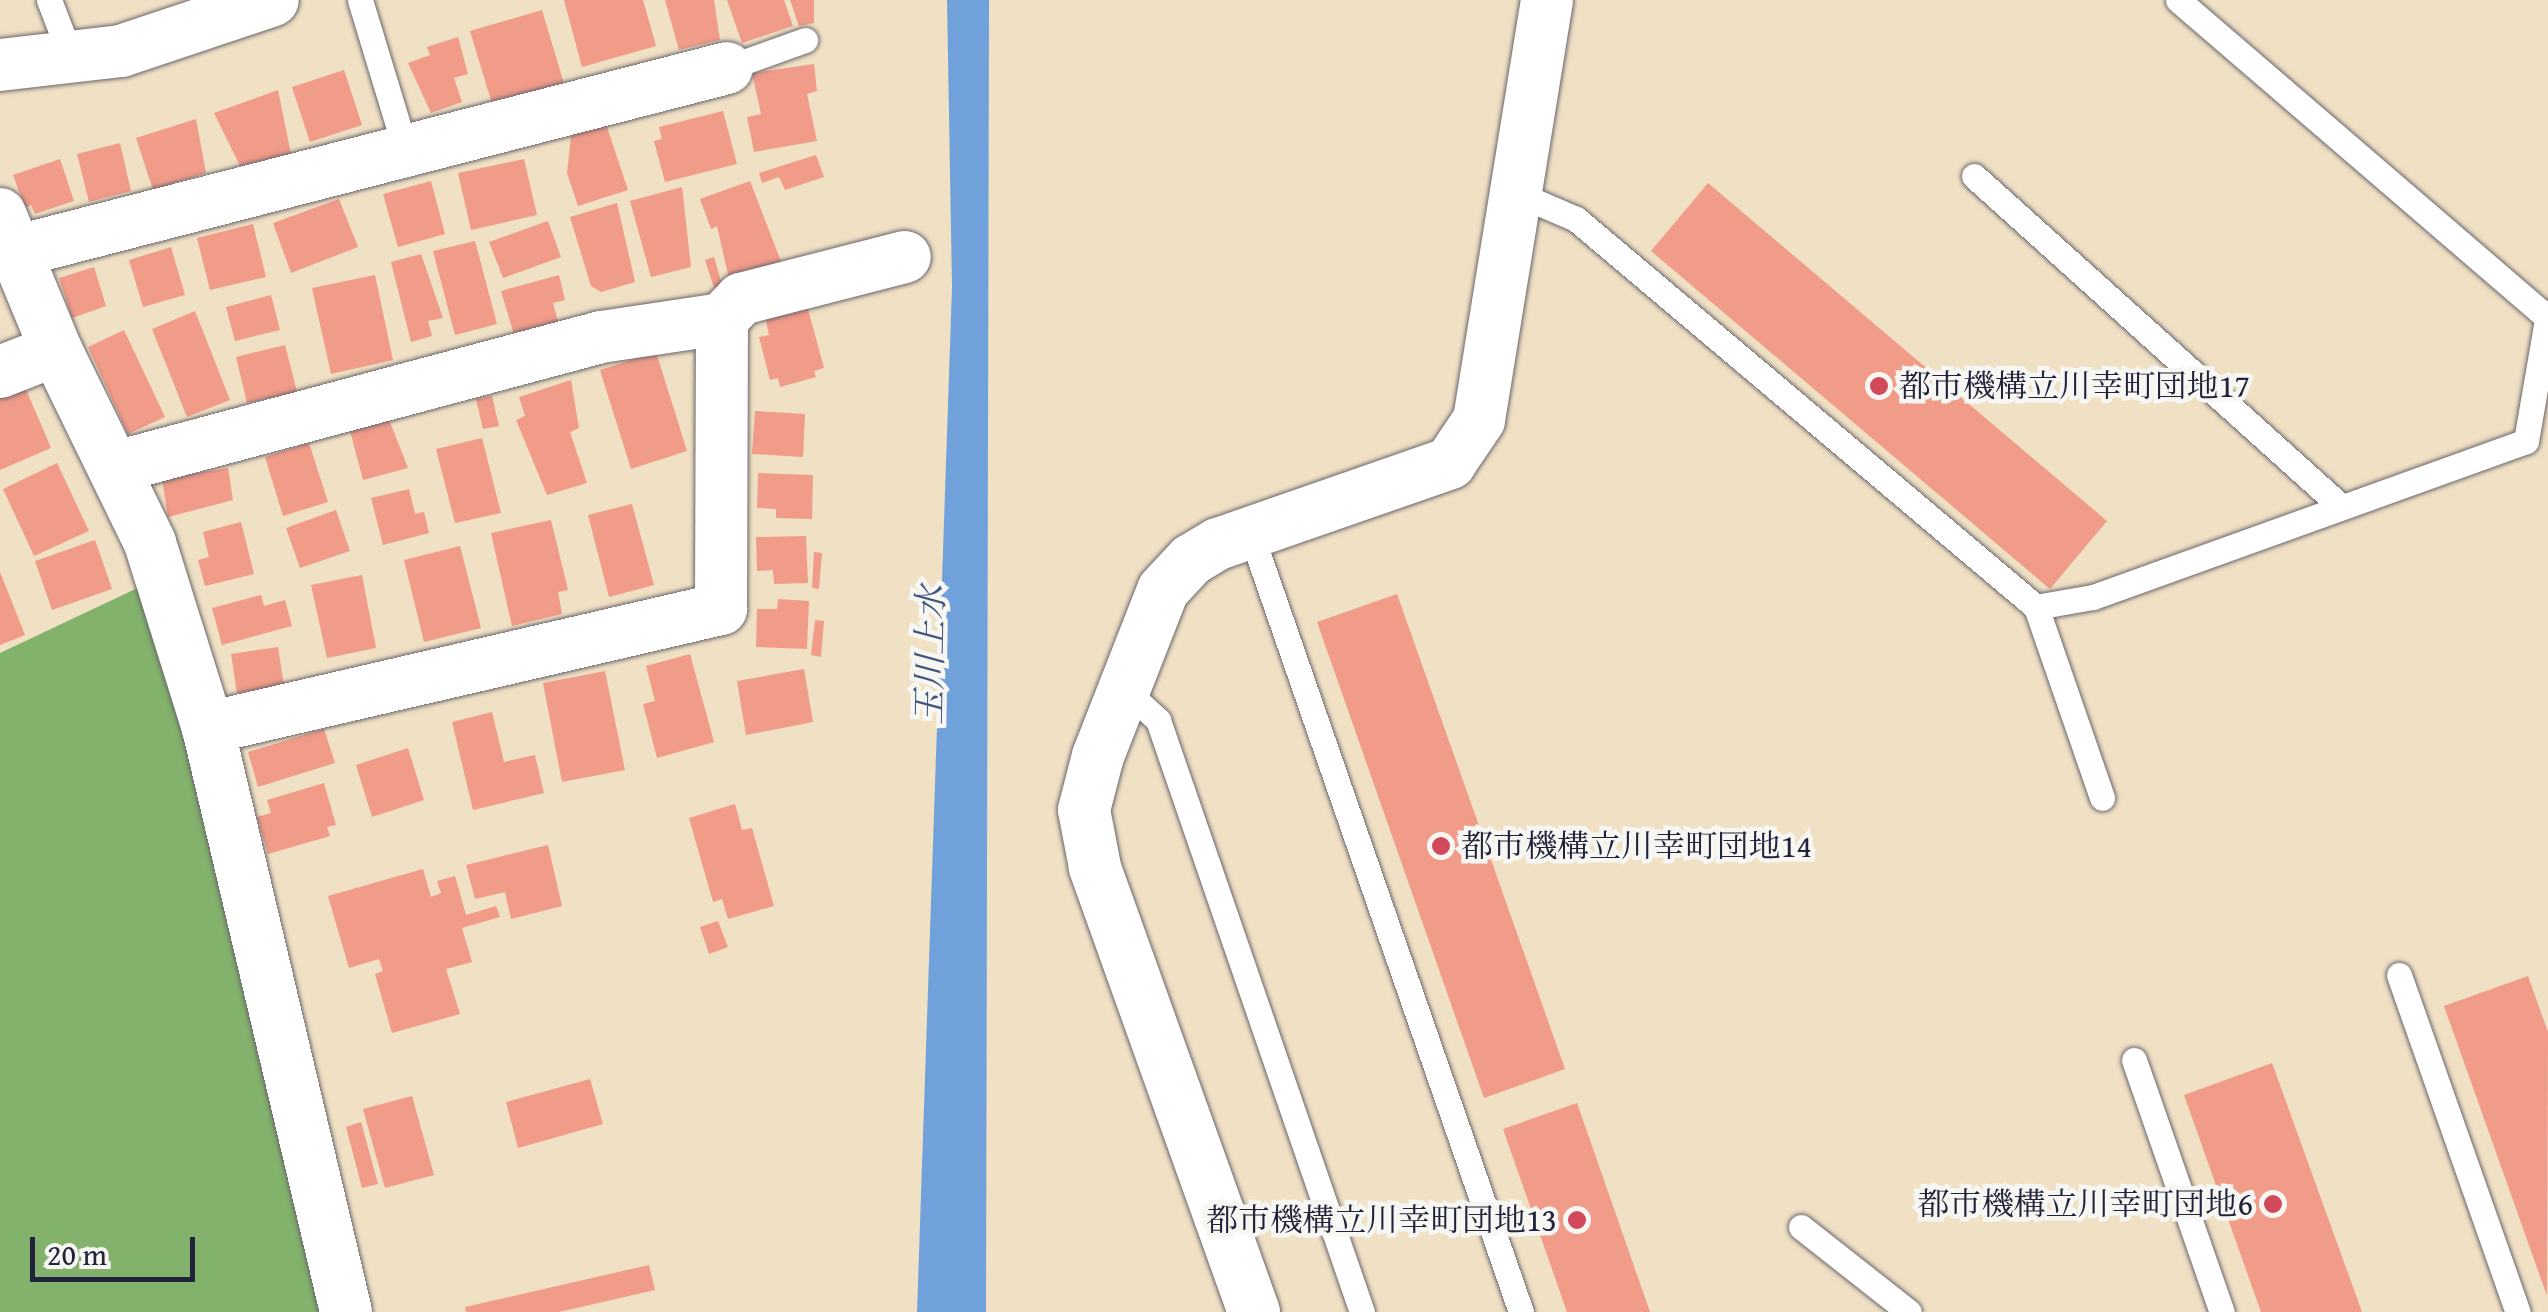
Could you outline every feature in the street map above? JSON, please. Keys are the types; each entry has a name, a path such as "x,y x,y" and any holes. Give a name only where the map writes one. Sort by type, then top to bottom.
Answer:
{"street":[{"path":"0,65 121,51 273,0"},
{"path":"1254,1312 1095,867 1084,810 1163,590 1191,560 1251,534 1450,462 1479,420 1511,190 1546,0"},
{"path":"346,1312 208,728 150,543 56,350 9,233 406,155 726,68"},
{"path":"116,467 601,337 722,319 741,299 905,256"},
{"path":"208,728 721,610 722,319"},
{"path":"0,372 56,350"}],"lane":[{"path":"50,0 71,57"},
{"path":"360,0 406,155"},
{"path":"2036,606 2093,597 2526,441 2548,315 2178,0"},
{"path":"726,68 806,40"},
{"path":"1974,176 2340,506"},
{"path":"1511,190 1576,219 2036,606 2102,798"},
{"path":"1251,534 1520,1312"},
{"path":"1125,690 1158,720 1362,1312"},
{"path":"2399,975 2518,1312"},
{"path":"2134,1060 2222,1312"},
{"path":"1801,1227 1909,1312"}],"green space":[{"path":"146,584 324,1312 0,1312 0,653"}],"water":[{"path":"947,0 989,0 986,1312 917,1312 952,287"}],"building":[{"path":"564,0 643,0 656,46 582,67"},
{"path":"665,0 714,0 720,40 679,50"},
{"path":"727,0 784,0 793,26 742,43"},
{"path":"790,0 814,0 814,23 799,26"},
{"path":"542,10 565,87 493,107 470,31"},
{"path":"458,37 468,74 454,78 462,102 431,113 408,63 430,55 427,47"},
{"path":"814,64 817,91 807,94 817,141 754,152 747,117 761,114 752,73"},
{"path":"344,70 362,125 310,142 292,87"},
{"path":"278,90 291,154 242,170 214,113"},
{"path":"723,111 737,164 665,182 654,141 662,139 659,127"},
{"path":"196,119 206,173 153,190 136,138"},
{"path":"606,124 628,190 578,206 567,173 571,136"},
{"path":"120,143 131,191 89,202 77,154"},
{"path":"816,155 824,177 785,190 779,177 762,183 759,173"},
{"path":"60,159 74,201 35,214 31,205 25,208 13,175"},
{"path":"524,159 537,215 471,230 458,173"},
{"path":"431,181 445,234 398,247 383,194"},
{"path":"750,181 782,264 730,283 717,226 711,229 700,199"},
{"name":"都市機構立川幸町団地17","path":"1708,183 2107,521 2050,589 1651,251"},
{"path":"682,187 691,267 651,277 630,201"},
{"path":"339,199 358,247 291,273 273,223"},
{"path":"617,203 635,282 601,292 591,286 570,217"},
{"path":"548,221 561,257 503,278 489,242"},
{"path":"253,224 266,277 210,290 197,238"},
{"path":"475,241 497,324 455,335 433,251"},
{"path":"171,247 185,295 143,307 129,260"},
{"path":"421,254 443,318 428,321 432,336 411,342 391,262"},
{"path":"714,257 722,285 714,288 705,260"},
{"path":"94,267 106,306 72,318 59,278"},
{"path":"375,275 393,360 331,374 312,288"},
{"path":"559,275 565,300 553,303 559,325 515,338 501,291"},
{"path":"271,295 280,330 235,341 226,307"},
{"path":"806,302 824,368 814,371 816,377 780,387 778,378 770,380 759,337 769,335 764,312"},
{"path":"195,311 230,400 187,417 152,329"},
{"path":"124,330 165,417 128,434 88,347"},
{"path":"285,345 297,392 247,403 236,357"},
{"path":"656,352 687,451 631,469 600,370"},
{"path":"571,380 579,428 570,432 587,483 547,495 516,420 525,416 519,397"},
{"path":"25,387 51,448 0,470 0,398"},
{"path":"492,396 499,426 483,429 476,399"},
{"path":"755,411 805,414 803,457 752,454"},
{"path":"388,417 408,468 363,480 349,427"},
{"path":"482,438 501,513 455,523 436,449"},
{"path":"309,443 328,502 283,516 265,457"},
{"path":"57,463 89,531 34,556 3,489"},
{"path":"228,468 233,500 168,517 162,479"},
{"path":"758,473 813,475 812,519 776,518 776,509 757,508"},
{"path":"409,489 415,514 424,512 429,533 383,545 371,498"},
{"path":"632,504 654,585 609,597 588,515"},
{"path":"336,510 350,551 300,568 286,528"},
{"path":"551,520 568,590 558,592 562,614 512,626 491,533"},
{"path":"241,522 254,574 205,586 198,560 209,557 203,532"},
{"path":"806,536 808,583 774,584 773,570 757,571 756,537"},
{"path":"95,540 112,589 52,610 35,561"},
{"path":"460,546 481,628 424,642 404,560"},
{"path":"814,552 822,553 819,589 812,588"},
{"path":"0,572 25,635 0,645"},
{"path":"362,575 376,648 327,658 311,585"},
{"name":"都市機構立川幸町団地14","path":"1397,594 1565,1069 1484,1098 1317,622"},
{"path":"261,595 264,606 285,600 292,626 222,645 212,608"},
{"path":"778,599 809,601 807,649 756,647 757,609 777,609"},
{"path":"815,620 824,621 821,657 811,655"},
{"path":"278,647 284,686 237,693 231,654"},
{"path":"690,654 714,742 657,758 643,704 655,701 646,666"},
{"path":"804,669 813,722 746,735 737,681"},
{"path":"605,671 625,770 562,782 543,683"},
{"path":"492,712 504,762 535,755 544,793 473,810 452,722"},
{"path":"324,729 335,763 258,787 248,752"},
{"path":"408,748 424,800 372,817 356,765"},
{"path":"324,783 336,825 327,827 330,836 268,854 257,817 271,813 267,800"},
{"path":"735,804 742,830 752,828 774,906 728,919 722,899 713,902 689,818"},
{"path":"548,845 562,906 511,919 505,892 475,899 466,865"},
{"path":"423,869 431,897 441,893 437,881 455,876 466,915 496,906 500,917 462,928 472,962 446,969 460,1014 392,1033 375,974 383,971 379,959 349,968 328,896"},
{"path":"718,921 728,947 709,954 700,927"},
{"path":"2528,976 2548,1032 2547,1296 2444,1006"},
{"name":"都市機構立川幸町団地6","path":"2272,1063 2362,1312 2261,1312 2184,1095"},
{"path":"590,1079 603,1124 518,1148 506,1102"},
{"path":"412,1096 434,1175 385,1188 363,1109"},
{"name":"都市機構立川幸町団地13","path":"1577,1103 1650,1312 1567,1312 1503,1129"},
{"path":"361,1122 378,1184 362,1188 346,1127"},
{"path":"649,1265 655,1290 559,1312 466,1312 465,1307"}],"place":[{"name":"都市機構立川幸町団地17","path":"1879,386"},
{"name":"都市機構立川幸町団地14","path":"1441,846"},
{"name":"都市機構立川幸町団地6","path":"2273,1204"},
{"name":"都市機構立川幸町団地13","path":"1577,1220"}],"water label":[{"name":"玉川上水","path":"930,655"}]}
